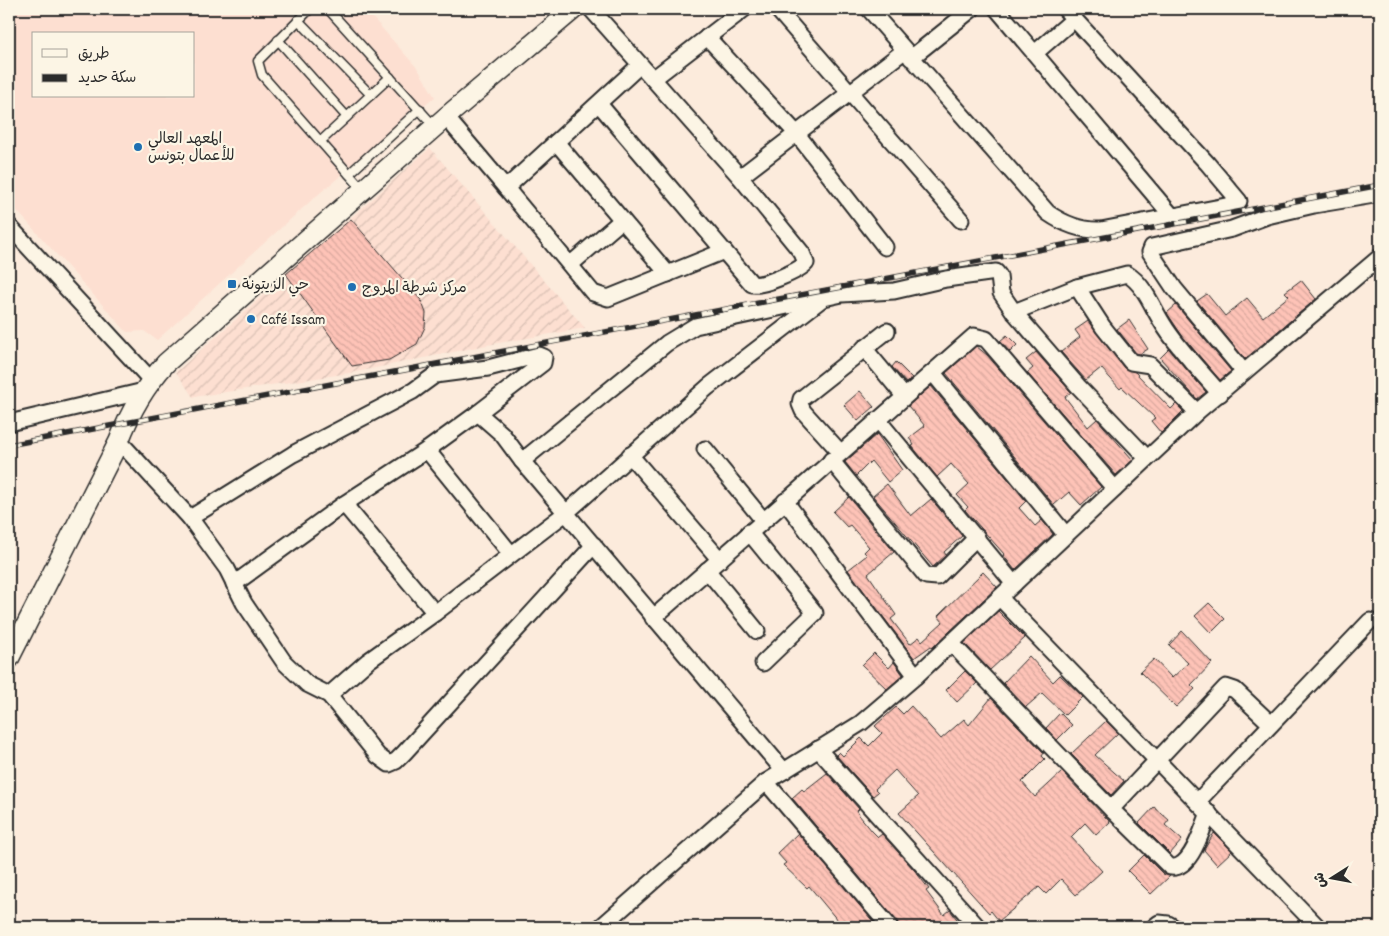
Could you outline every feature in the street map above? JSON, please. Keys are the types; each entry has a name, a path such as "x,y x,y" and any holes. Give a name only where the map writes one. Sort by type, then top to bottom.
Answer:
{"street":[{"path":"9,658 119,441 125,423 147,385 166,363 440,122 574,9"},
{"path":"591,9 740,177 802,253 806,263 799,268 756,285 749,280 599,104"},
{"path":"653,78 744,9"},
{"path":"777,9 850,95 961,220"},
{"path":"869,9 1048,213 1060,221 1088,231 1101,230 1236,204 1238,198 1070,14 1035,53"},
{"path":"740,177 850,95 972,9"},
{"path":"997,9 1172,216"},
{"path":"707,37 797,134 885,247"},
{"path":"506,188 640,65"},
{"path":"440,122 506,188 593,293 600,297 608,298 724,251"},
{"path":"556,142 668,274"},
{"path":"1244,372 1174,288 1150,252 1152,247 1232,229 1268,216 1314,205 1380,194"},
{"path":"570,264 622,220"},
{"path":"9,226 147,385"},
{"path":"601,927 766,782 861,724 952,644 1197,412 1380,257"},
{"path":"522,461 667,343 687,330 722,319 822,298 851,293 894,291 946,279 996,272 999,276 1001,293 1014,312 1078,386 1148,458"},
{"path":"1014,312 1078,287 1121,274 1127,274 1133,277 1151,301 1163,325 1220,394"},
{"path":"1078,287 1103,327 1131,362 1150,365 1197,412"},
{"path":"329,695 368,661 435,614 567,512 708,387 822,298"},
{"path":"887,332 804,396 800,404 803,411 926,576 937,577 977,537"},
{"path":"654,618 749,532 974,336 983,337 1114,489"},
{"path":"864,348 904,396"},
{"path":"190,518 293,454 404,395 435,375 488,368 539,355 544,358 543,363 478,413 427,450 344,504 234,584"},
{"path":"933,373 1066,535"},
{"path":"9,423 147,385"},
{"path":"478,413 502,434 522,461 784,771"},
{"path":"878,420 977,537 1014,584"},
{"path":"119,441 190,518 227,569 253,618 284,662 307,684 329,695 384,762 389,764 396,761 594,545"},
{"path":"705,449 763,520"},
{"path":"427,450 511,554"},
{"path":"630,455 720,560"},
{"path":"785,501 916,676"},
{"path":"344,504 435,614"},
{"path":"749,532 816,613 763,663"},
{"path":"707,570 757,631"},
{"path":"1000,598 1318,927"},
{"path":"1198,801 1370,621"},
{"path":"952,644 1113,811 1170,867 1177,868 1185,864 1190,857 1209,813"},
{"path":"1113,811 1114,806 1156,759 1226,687 1235,690 1271,724"},
{"path":"818,749 978,927"},
{"path":"766,782 890,927"},
{"path":"1154,927 1159,923 1174,927"}],"lane":[{"path":"310,9 258,61 258,68 262,76 363,190"},
{"path":"328,9 420,109 440,122"},
{"path":"298,20 370,95"},
{"path":"278,40 347,117"},
{"path":"321,142 390,77"},
{"path":"349,174 420,109"}],"shaded area":[{"name":"المعهد العالي للأعمال بتونس","path":"19,9 365,9 418,69 435,97 314,198 157,340 144,331 127,332 9,202 9,18"},
{"path":"430,148 585,328 487,345 356,372 193,397 176,372"}],"building":[{"name":"مركز شرطة المروج","path":"351,219 421,300 426,313 425,327 417,344 389,360 352,366 286,274"},
{"path":"1301,280 1316,299 1245,359 1197,301 1207,294 1225,316 1247,298 1263,317 1289,296 1285,292"},
{"path":"1176,305 1231,371 1220,380 1183,337 1167,313"},
{"path":"1129,320 1148,349 1140,354 1136,353 1117,329"},
{"path":"1088,321 1124,368 1135,372 1171,409 1176,404 1183,411 1161,433 1151,421 1155,418 1122,387 1120,389 1101,368 1086,380 1061,352 1080,337 1075,330"},
{"path":"1007,335 1017,345 1010,352 1000,341"},
{"path":"976,346 987,355 1101,487 1081,505 1069,492 1054,505 946,373"},
{"path":"1169,349 1206,392 1197,399 1160,358"},
{"path":"1036,352 1071,392 1065,397 1088,427 1097,419 1133,460 1116,475 1027,373 1033,368 1026,360"},
{"path":"896,362 912,378 906,383 892,367"},
{"path":"931,386 1026,501 1019,508 1035,526 1042,520 1053,534 1015,570 1004,554 965,510 968,507 957,495 969,484 951,464 937,477 912,446 914,445 909,438 925,426 908,406"},
{"path":"860,391 874,407 858,421 844,405"},
{"path":"877,434 902,470 888,482 871,461 856,476 845,462"},
{"path":"887,484 911,516 931,499 962,536 944,552 946,555 933,567 873,496"},
{"path":"849,497 894,552 868,574 896,615 891,619 910,644 919,637 922,641 943,622 938,616 983,572 997,587 932,648 931,646 914,658 848,570 867,555 864,552 869,547 850,525 847,527 833,512"},
{"path":"1209,603 1225,619 1211,633 1195,616"},
{"path":"998,611 1025,638 990,670 964,643"},
{"path":"1182,631 1212,663 1191,685 1195,689 1176,707 1140,672 1154,659 1172,678 1188,663 1169,645"},
{"path":"874,653 889,668 894,662 903,675 887,689 862,665"},
{"path":"1029,656 1053,682 1060,675 1083,697 1065,715 1042,693 1026,707 1003,683"},
{"path":"965,671 977,683 957,702 946,690"},
{"path":"991,698 1044,753 1042,756 1045,759 1022,782 1035,797 1062,772 1110,822 1096,835 1085,823 1071,837 1102,871 1076,895 1061,879 1046,894 1039,887 999,921 991,911 989,913 899,813 918,796 895,770 875,789 878,792 873,796 836,755 839,752 843,756 861,738 869,746 882,733 875,726 896,707 903,714 911,706 941,739 964,719 969,725"},
{"path":"1060,713 1072,725 1057,740 1046,728"},
{"path":"1106,721 1118,733 1095,755 1124,781 1111,795 1071,754"},
{"path":"827,773 859,809 857,811 859,815 872,831 878,837 882,834 915,871 929,889 926,891 944,915 950,910 960,923 955,927 937,927 931,921 924,927 899,927 897,921 792,798 802,789 804,791"},
{"path":"1154,807 1169,820 1165,825 1182,840 1170,854 1139,823"},
{"path":"798,833 878,927 849,927 846,925 843,927 809,886 807,888 783,865 786,863 777,853"},
{"path":"1214,833 1232,851 1217,865 1204,850"},
{"path":"1144,855 1163,874 1170,876 1151,894 1128,871"}],"railway":[{"path":"9,445 1380,185"}],"place":[{"name":"المعهد العالي للأعمال بتونس","path":"138,147"},
{"name":"حي الزيتونة","path":"232,284"},
{"name":"مركز شرطة المروج","path":"352,287"},
{"name":"Café Issam","path":"251,319"}]}
